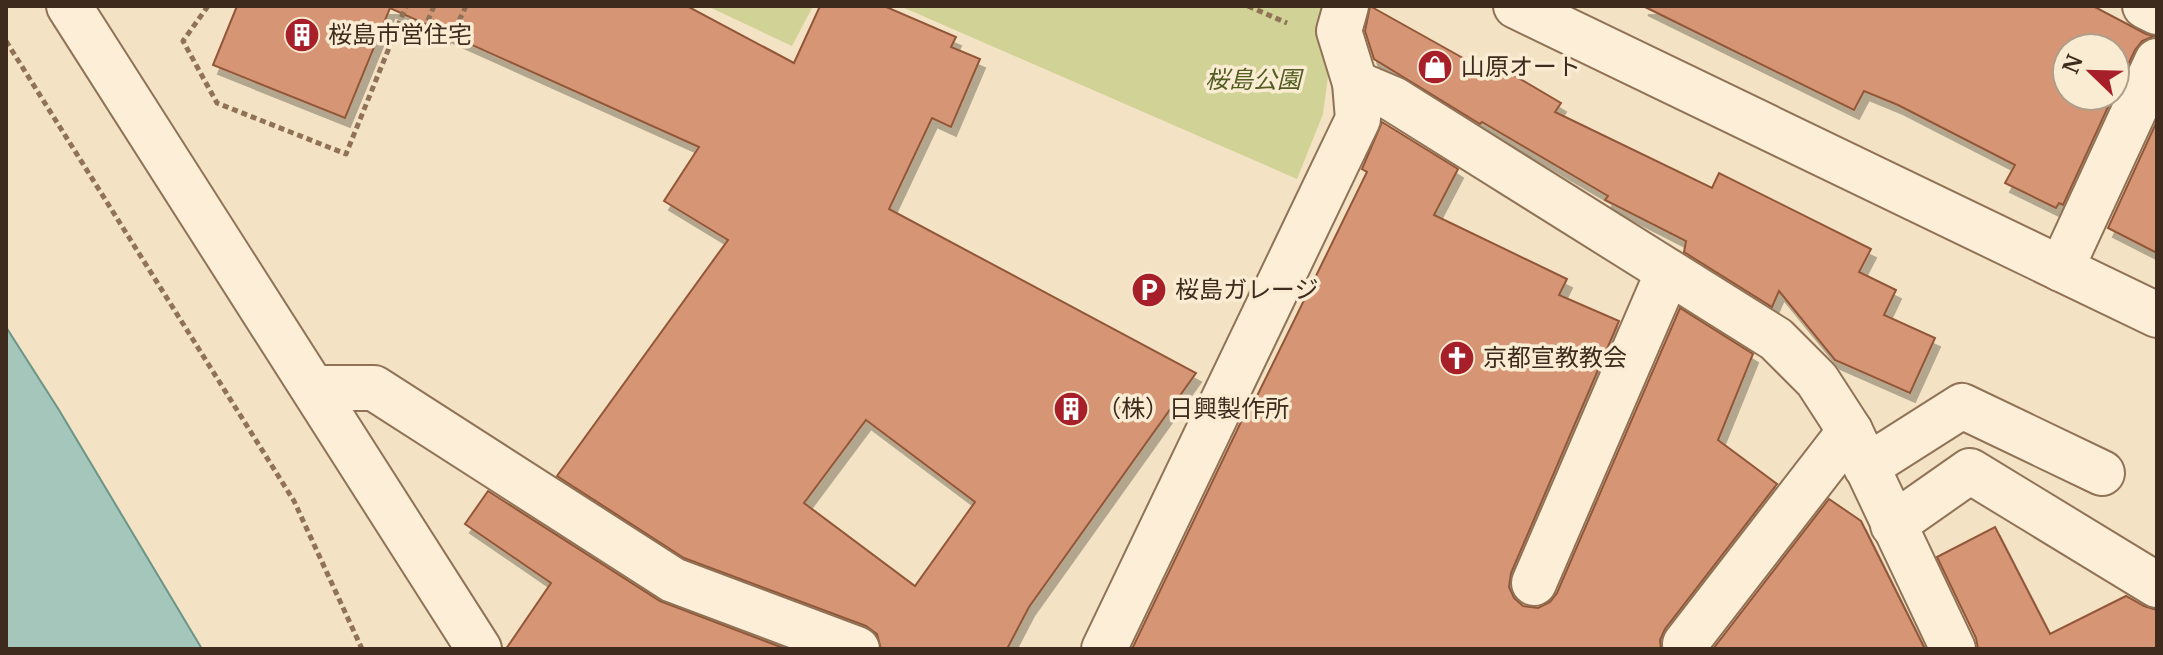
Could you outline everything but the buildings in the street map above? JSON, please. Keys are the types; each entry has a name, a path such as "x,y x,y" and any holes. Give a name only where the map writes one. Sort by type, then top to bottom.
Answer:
{"street":[{"path":"69,6 479,649"},
{"path":"1104,649 1358,119 1355,83 1339,31 1346,6"},
{"path":"1516,6 2157,315"},
{"path":"2145,6 2157,12"},
{"path":"2061,269 2157,61"},
{"path":"1355,83 1393,99 1776,339 1817,380 1858,449 1953,649"},
{"path":"1534,583 1668,272"},
{"path":"314,388 374,388 673,580 857,649"},
{"path":"1685,644 1858,449 1962,406 2102,473"},
{"path":"1893,525 1970,471 2157,585"}],"path":[{"path":"208,6 183,41 217,103 346,154 406,6"},
{"path":"434,6 424,30 448,44 466,6"},
{"path":"1248,6 1285,24 1295,18"},
{"path":"6,41 294,501 362,649"}],"green space":[{"path":"707,6 813,6 792,46"},
{"name":"桜島公園","path":"900,6 1322,6 1331,53 1323,114 1297,179"}],"water":[{"path":"6,327 59,410 202,649 6,649"}],"place":[{"name":"桜島市営住宅","path":"302,35"},
{"name":"山原オート","path":"1435,67"},
{"name":"桜島ガレージ","path":"1149,290"},
{"name":"京都宣教教会","path":"1457,358"},
{"name":"（株）日興製作所","path":"1071,409"}]}
